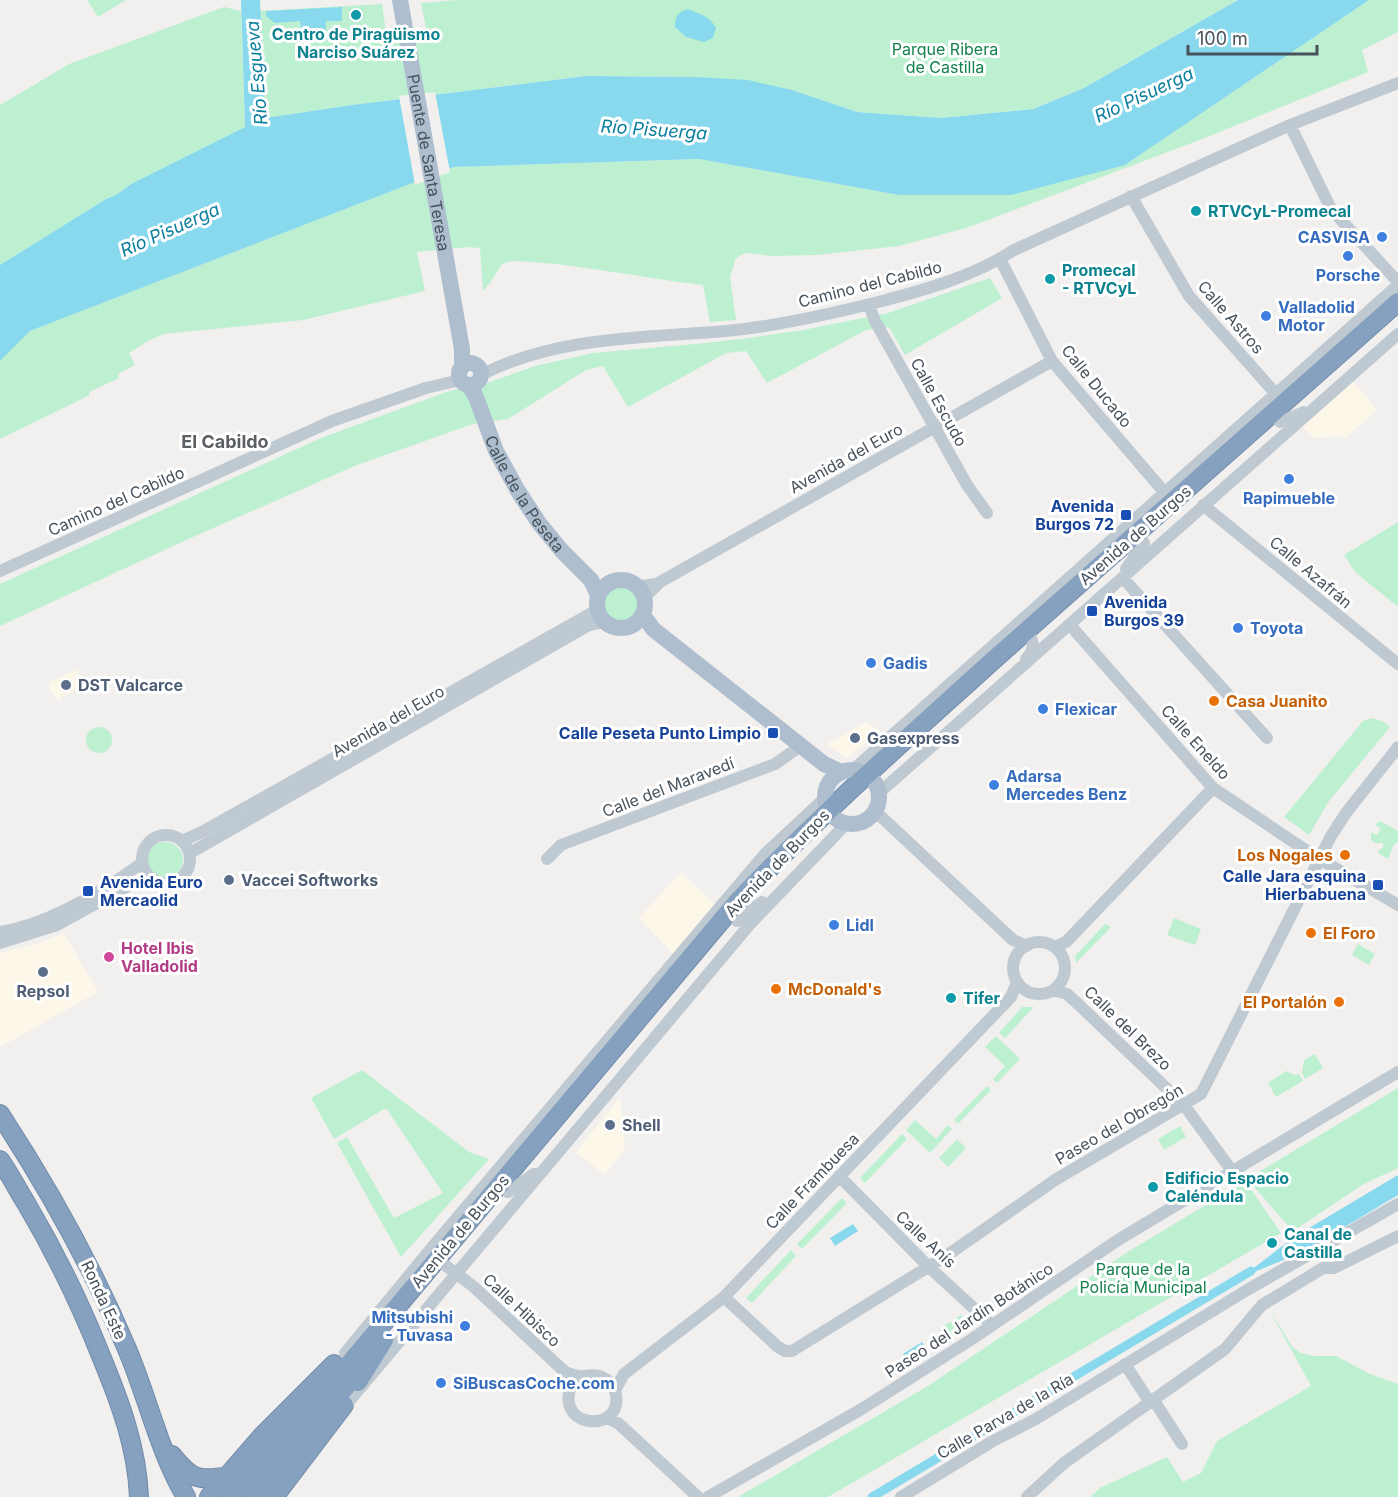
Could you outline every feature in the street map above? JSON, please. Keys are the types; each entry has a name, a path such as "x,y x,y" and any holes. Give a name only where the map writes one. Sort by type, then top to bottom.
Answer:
{"highway":[{"name":"Avenida de Burgos","path":"1059,618 1233,449 1398,302"},
{"name":"Avenida de Burgos","path":"231,1497 385,1320 446,1267 550,1125 579,1090 656,999 681,978 737,912 779,874 834,813 858,779 972,680 1031,635 1059,618 1398,317"},
{"name":"Avenida de Burgos","path":"858,779 1031,635"},
{"name":"Avenida de Burgos","path":"253,1497 508,1192 656,999"},
{"name":"Ronda Este","path":"0,1114 53,1198 102,1292 137,1372 173,1476 186,1497"},
{"name":"Ronda Este","path":"0,1160 54,1253 89,1327 133,1443 140,1497"},
{"path":"209,1497 262,1436 345,1353 385,1320"},
{"path":"274,1497 339,1414 384,1341"},
{"path":"160,1442 185,1472 194,1478 204,1480 229,1476"}],"main road":[{"name":"Puente de Santa Teresa","path":"400,0 451,287"},
{"name":"Calle de la Peseta","path":"451,287 467,375 496,451 539,523 599,599"},
{"path":"640,606 621,629 613,627 599,599 614,581 623,580 640,606 653,629 824,764 858,779 875,812 864,822 834,813 825,791 858,779"}],"street":[{"name":"Camino del Cabildo","path":"0,571 332,422 525,357 572,346 620,339 777,324 868,305 955,279 1000,260 1014,250 1131,196 1290,125 1398,83"},
{"path":"1290,125 1331,209 1398,284"},
{"name":"Calle Astros","path":"1131,196 1189,296 1276,394"},
{"name":"Calle Ducado","path":"1000,260 1052,361 1165,493"},
{"name":"Avenida de Burgos","path":"858,779 925,706 1398,284"},
{"name":"Calle Escudo","path":"868,305 967,485 987,513"},
{"name":"Avenida de Burgos","path":"858,779 985,701 1059,618 1065,621 1080,616 1398,334"},
{"name":"Avenida del Euro","path":"640,606 656,584 1052,361"},
{"path":"1280,422 1316,406"},
{"path":"1191,469 1233,449"},
{"name":"Calle Azafrán","path":"1203,505 1398,664"},
{"path":"1119,581 1144,543"},
{"path":"1059,618 1049,603 1091,564 1100,550"},
{"name":"Avenida de Burgos","path":"1119,581 1267,738"},
{"name":"Avenida del Euro","path":"182,841 202,832 599,599"},
{"name":"Avenida del Euro","path":"190,853 589,625 599,599"},
{"name":"Calle Eneldo","path":"1059,618 1214,788 1319,858 1398,905"},
{"path":"985,701 1031,654 1031,635 1020,627 1002,637"},
{"path":"925,706 964,680 972,680"},
{"name":"Calle del Maravedí","path":"547,860 561,845 775,764 802,745"},
{"name":"Paseo del Obregón","path":"724,1297 778,1347 785,1351 792,1351 930,1267 1055,1180 1201,1094 1319,858 1346,813 1398,747"},
{"path":"1058,952 1214,788"},
{"path":"875,812 1022,950"},
{"name":"Avenida de Burgos","path":"345,1353 608,1038 656,999 682,954 765,854 834,813"},
{"name":"Avenida de Burgos","path":"339,1414 446,1267 547,1165 751,922 778,894 834,813"},
{"path":"0,943 57,925 130,885 152,879 167,883 179,879 189,867 190,853 182,841 169,835 163,835 152,839 143,850 142,863 152,879"},
{"path":"0,932 25,926 52,915 99,890 142,863"},
{"path":"737,912 751,871"},
{"path":"737,912 778,894"},
{"path":"1038,943 1058,952 1065,968 1063,979 1053,990 1038,994 1028,991 1017,982 1014,970 1022,950 1038,943"},
{"path":"682,954 676,965 681,978 693,983 704,978"},
{"name":"Calle del Brezo","path":"1063,979 1067,994"},
{"name":"Calle Frambuesa","path":"615,1390 624,1374 724,1297 1011,997 1017,982"},
{"name":"Calle del Brezo","path":"1053,990 1067,994 1184,1105 1232,1171"},
{"name":"Calle Frambuesa","path":"1011,997 1028,991"},
{"path":"656,999 669,1013 662,1028"},
{"path":"579,1090 608,1038"},
{"name":"Paseo del Jardín Botánico","path":"708,1497 860,1410 1118,1240 1398,1072"},
{"path":"506,1160 550,1125"},
{"path":"508,1192 547,1165"},
{"name":"Calle Anís","path":"839,1176 992,1325"},
{"name":"Calle Parva de la Ría","path":"901,1497 1398,1204"},
{"path":"1027,1497 1064,1463 1225,1349 1262,1305 1323,1268 1334,1268 1398,1236"},
{"path":"439,1239 432,1255 446,1267"},
{"path":"1315,1252 1323,1268"},
{"name":"Calle Hibisco","path":"446,1267 474,1287 565,1372 571,1386"},
{"path":"1125,1364 1182,1444"},
{"name":"Calle Hibisco","path":"565,1372 582,1377"},
{"path":"589,1374 605,1378 615,1390 616,1398 612,1418 591,1423 576,1417 568,1403 574,1380 589,1374"},
{"name":"Calle Frambuesa","path":"605,1378 624,1374"},
{"path":"612,1418 698,1497"}],"shaded area":[{"path":"1353,381 1377,410 1344,439 1341,436 1314,438 1302,426"},
{"name":"DST Valcarce","path":"76,669 85,685 60,698 61,701 55,698 49,689 49,681"},
{"name":"Gasexpress","path":"866,722 880,731 846,759 827,744"},
{"path":"681,872 717,907 676,957 639,918"},
{"name":"Repsol","path":"64,933 98,992 0,1047 0,953 40,943"},
{"name":"Shell","path":"620,1097 625,1148 605,1175 576,1152"}],"green space":[{"path":"87,0 126,0 98,17"},
{"name":"Parque Ribera de Castilla","path":"458,0 1238,0 1084,88 1032,109 941,118 857,112 792,90 696,77 586,76 265,118 260,11 382,4 387,39 427,33 421,3"},
{"path":"1369,0 1398,0 1398,32 1362,50 1368,72 1197,141 966,228 899,246 816,255 772,256 745,253 736,258 730,277 736,320 710,322 703,285 560,265 512,261 502,264 483,291 480,248 417,252 425,291 303,320 164,334 129,353 135,365 118,374 119,378 89,392 90,395 0,439 0,361 30,331 454,167 699,159 899,195 1125,165"},
{"path":"224,7 241,11 245,127 131,184 0,265 0,105 69,64"},
{"path":"990,278 1002,298 905,355 889,327 866,330 767,383 746,351 726,353 628,407 603,366 586,370 508,419 473,424 357,465 184,541 0,626 0,584 321,438 449,391 490,382 535,366 593,353 749,338 888,313"},
{"path":"1398,522 1398,607 1355,572 1344,555"},
{"path":"620,585 632,591 638,603 632,615 620,621 608,615 602,603 608,591"},
{"path":"1371,718 1382,721 1390,727 1329,801 1309,835 1284,817 1363,721"},
{"path":"99,727 108,731 112,740 108,749 99,753 90,749 86,740 90,731"},
{"path":"1380,821 1398,831 1398,842 1394,844 1388,859 1378,853 1378,850 1383,848 1383,843 1375,843 1371,840 1371,832 1377,835 1381,828 1375,825"},
{"path":"165,842 178,847 183,860 178,873 165,878 152,873 147,860 152,847"},
{"path":"1174,918 1201,929 1195,945 1167,935"},
{"path":"1105,924 1111,927 1076,963 1075,956"},
{"path":"1358,944 1375,954 1369,965 1352,955"},
{"path":"1022,1007 1034,1007 1005,1038 999,1033"},
{"path":"996,1036 1020,1059 997,1083 993,1079 1005,1066 985,1047"},
{"path":"1315,1054 1323,1068 1305,1079 1302,1073 1304,1060"},
{"path":"362,1070 469,1152 489,1159 401,1257 337,1143 347,1137 394,1218 443,1193 386,1108 334,1139 311,1098"},
{"path":"1286,1071 1294,1075 1299,1074 1303,1081 1276,1097 1268,1083"},
{"path":"987,1086 991,1090 958,1124 954,1120"},
{"path":"1398,1088 1398,1168 1362,1185 1293,1231 1247,1179"},
{"path":"915,1120 936,1139 948,1125 952,1129 930,1153 906,1130"},
{"path":"1180,1126 1186,1137 1164,1150 1158,1139"},
{"path":"902,1134 907,1139 865,1183 860,1178"},
{"path":"957,1139 966,1148 948,1167 939,1158"},
{"name":"Parque de la Policía Municipal","path":"1246,1182 1281,1233 828,1497 738,1497 928,1386 1126,1253"},
{"path":"842,1198 847,1203 802,1249 797,1244"},
{"path":"791,1250 796,1256 752,1303 746,1298"},
{"path":"1268,1307 1293,1348 1301,1353 1336,1356 1370,1374 1398,1384 1398,1497 1090,1497 1100,1488 1167,1457 1183,1482 1201,1473 1217,1441 1311,1386"},
{"path":"961,1315 968,1326 946,1340 939,1329"}],"water":[{"path":"241,0 260,0 265,118 586,76 748,80 792,90 857,112 941,118 1033,109 1084,88 1238,0 1369,0 1125,165 1011,195 899,195 699,159 454,167 30,331 0,361 0,265 131,184 245,127"},
{"path":"342,7 342,21 326,21 325,41 288,41 287,29 301,28 300,21 275,23 266,16 266,11"},
{"path":"688,9 711,21 716,28 713,38 704,42 686,37 675,27 678,15"},
{"path":"1398,1175 1398,1195 1303,1252 1242,1277 1294,1237"},
{"path":"853,1224 858,1231 835,1246 830,1238"},
{"path":"922,1342 927,1351 908,1363 903,1354"}],"pier":[{"path":"435,92 450,172 415,185 399,96"}],"waterway":[{"name":"Canal de Castilla","path":"872,1497 1251,1271"}],"place":[{"name":"Centro de Piragüismo Narciso Suárez","path":"356,15"},
{"name":"RTVCyL-Promecal","path":"1196,211"},
{"name":"CASVISA","path":"1382,237"},
{"name":"Porsche","path":"1348,256"},
{"name":"Promecal - RTVCyL","path":"1050,279"},
{"name":"Valladolid Motor","path":"1266,316"},
{"name":"Rapimueble","path":"1289,479"},
{"name":"Avenida Burgos 72","path":"1126,515"},
{"name":"Avenida Burgos 39","path":"1092,611"},
{"name":"Toyota","path":"1238,628"},
{"name":"Gadis","path":"871,663"},
{"name":"DST Valcarce","path":"66,685"},
{"name":"Casa Juanito","path":"1214,701"},
{"name":"Flexicar","path":"1043,709"},
{"name":"Calle Peseta Punto Limpio","path":"773,733"},
{"name":"Gasexpress","path":"855,738"},
{"name":"Adarsa Mercedes Benz","path":"994,785"},
{"name":"Los Nogales","path":"1345,855"},
{"name":"Vaccei Softworks","path":"229,880"},
{"name":"Calle Jara esquina Hierbabuena","path":"1378,885"},
{"name":"Avenida Euro Mercaolid","path":"88,891"},
{"name":"Lidl","path":"834,925"},
{"name":"El Foro","path":"1311,933"},
{"name":"Hotel Ibis Valladolid","path":"109,957"},
{"name":"Repsol","path":"43,972"},
{"name":"McDonald's","path":"776,989"},
{"name":"Tifer","path":"951,998"},
{"name":"El Portalón","path":"1339,1002"},
{"name":"Shell","path":"610,1125"},
{"name":"Edificio Espacio Caléndula","path":"1153,1187"},
{"name":"Canal de Castilla","path":"1272,1243"},
{"name":"Mitsubishi - Tuvasa","path":"465,1326"},
{"name":"SiBuscasCoche.com","path":"441,1383"}],"district":[{"name":"El Cabildo","path":"225,442"}],"water label":[{"name":"Río Esgueva","path":"257,73"},
{"name":"Río Pisuerga","path":"1144,95"},
{"name":"Río Pisuerga","path":"654,130"},
{"name":"Río Pisuerga","path":"170,230"}]}
